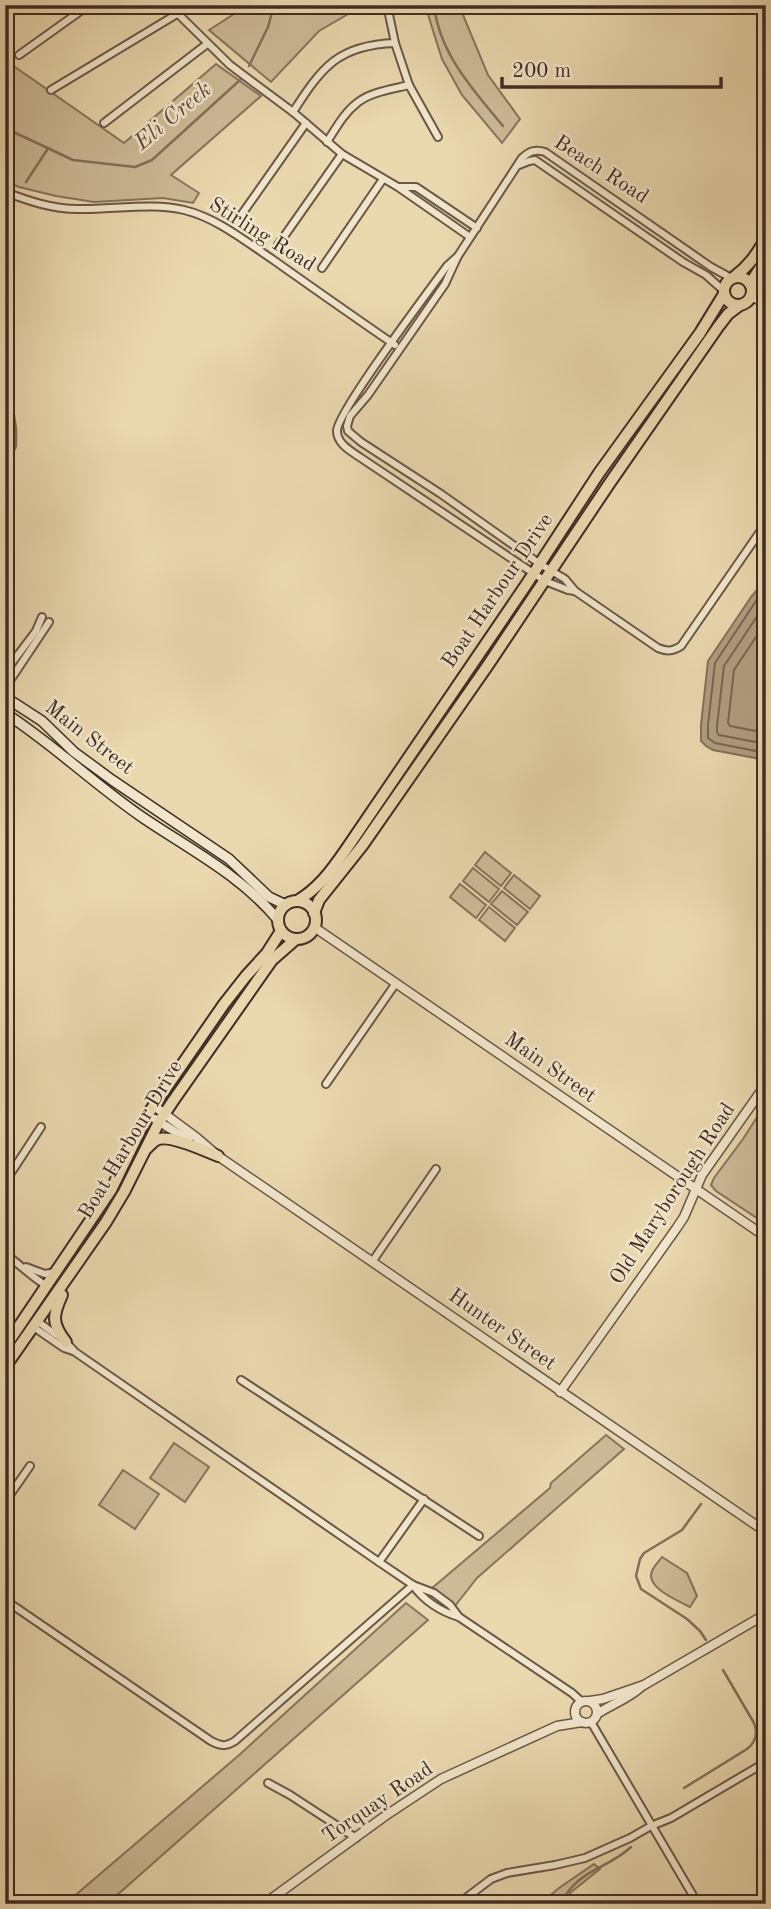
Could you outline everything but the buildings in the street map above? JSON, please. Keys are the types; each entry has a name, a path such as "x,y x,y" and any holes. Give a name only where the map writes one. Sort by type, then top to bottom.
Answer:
{"main road":[{"path":"766,238 745,269 726,283 724,293 730,302 740,305 749,299 766,259"},
{"path":"733,277 746,279 751,289"},
{"name":"Boat Harbour Drive","path":"291,903 311,893 330,871 438,715 599,473 700,333 724,293"},
{"name":"Boat Harbour Drive","path":"314,913 319,900 362,846 718,327 728,314 740,305"},
{"path":"438,715 449,710 465,688 479,677"},
{"name":"Main Street","path":"5,697 42,721 74,752 103,773 229,859 269,897 291,903"},
{"name":"Main Street","path":"5,713 34,731 80,771 142,817 233,877 268,908 279,925"},
{"path":"291,903 307,904 314,913 316,922 307,936 290,938 279,925 282,909 291,903"},
{"name":"Boat Harbour Drive","path":"5,1347 111,1190 151,1110 224,1004 267,953 279,925"},
{"name":"Boat Harbour Drive","path":"5,1367 124,1192 162,1118 272,960 296,939"},
{"path":"144,1150 162,1138 218,1156"},
{"path":"47,1286 58,1283 75,1259 91,1244"},
{"path":"66,1342 58,1331 54,1317 71,1273"}],"street":[{"path":"19,55 89,5"},
{"path":"169,5 230,65 293,112 342,154 398,187 470,237"},
{"path":"387,5 395,43 409,85 438,137"},
{"path":"51,90 177,14"},
{"path":"293,112 314,80 343,53 375,44 395,43"},
{"path":"104,123 207,44"},
{"path":"327,142 342,118 357,102 409,85"},
{"path":"242,214 306,123"},
{"name":"Beach Road","path":"519,165 529,152 545,152 711,267 733,277"},
{"path":"278,245 342,154"},
{"name":"Beach Road","path":"519,165 535,160 676,258 706,275 724,293"},
{"path":"519,165 458,256 445,284 351,416 347,426 351,434 361,442 437,491 548,576 568,590 575,591"},
{"path":"322,268 383,179"},
{"path":"398,187 416,187 477,228"},
{"name":"Stirling Road","path":"5,192 54,207 166,207 202,215 242,239 399,348"},
{"path":"676,258 683,247"},
{"path":"458,256 447,266 343,414 337,432 344,446 548,576 565,579 575,591 658,648 671,651 681,646 766,523"},
{"path":"751,289 766,305"},
{"path":"5,672 45,620 5,688"},
{"name":"Main Street","path":"314,927 766,1237"},
{"path":"326,1084 396,983"},
{"name":"Old Maryborough Road","path":"560,1392 676,1229 702,1175 766,1084"},
{"name":"Hunter Street","path":"151,1110 197,1138 218,1156 766,1532"},
{"path":"5,1182 41,1127"},
{"path":"372,1262 436,1169"},
{"path":"5,1254 24,1266 45,1274 58,1270"},
{"path":"24,1266 47,1286"},
{"path":"25,1317 66,1342 75,1352 413,1585 434,1593 450,1605 459,1617 572,1693 595,1705 597,1714"},
{"path":"36,1324 64,1348 75,1352"},
{"path":"241,1380 479,1536"},
{"path":"5,1502 30,1466"},
{"path":"379,1562 424,1499"},
{"path":"5,1600 221,1746 235,1741 413,1585"},
{"path":"698,1904 587,1722 577,1717 576,1710 586,1702 642,1685 766,1614"},
{"path":"587,1722 606,1707 634,1694 642,1685"},
{"name":"Torquay Road","path":"264,1904 426,1787 557,1726 576,1710"},
{"name":"Torquay Road","path":"557,1726 587,1722"},
{"path":"458,1904 491,1879 507,1873 586,1858 671,1818 766,1762"},
{"path":"268,1783 356,1838"}],"shaded area":[{"path":"248,5 362,5 362,13 350,13 319,31 271,82 209,30"},
{"path":"425,5 462,5 463,15 488,75 520,119 502,143 462,95 442,59"},
{"path":"5,60 124,143 216,64 261,96 171,175 199,193 193,203 163,198 94,202 56,196 5,181"},
{"path":"485,852 511,873 501,886 475,865"},
{"path":"473,868 499,889 489,902 463,881"},
{"path":"514,875 540,896 530,909 504,888"},
{"path":"460,884 486,905 476,918 450,897"},
{"path":"502,891 528,912 517,925 491,904"},
{"path":"489,907 515,928 505,941 479,920"},
{"path":"766,1103 766,1224 711,1185"},
{"path":"606,1435 624,1449 477,1578 455,1606 431,1589 550,1488 551,1483"},
{"path":"174,1443 209,1467 185,1502 150,1478"},
{"path":"123,1470 159,1494 135,1529 99,1505"},
{"path":"662,1557 687,1573 697,1596 690,1607 664,1593 653,1583 652,1571"},
{"path":"406,1603 428,1620 107,1904 65,1904 238,1756"},
{"path":"594,1864 600,1869 570,1893 576,1904 540,1904 559,1888"}],"water":[{"path":"766,579 766,760 713,750 701,741 701,725 708,661"}],"waterway":[{"name":"Eli Creek","path":"249,66 268,27 274,5"},
{"path":"434,5 437,23 450,55 469,85 503,126"},
{"name":"Eli Creek","path":"5,128 73,160 135,167 152,160 240,80"},
{"path":"26,182 47,150"},
{"path":"5,222 14,207"},
{"path":"5,355 16,429 16,446 9,462"},
{"path":"701,1504 682,1530 644,1553 636,1576 641,1589 687,1619 706,1640"},
{"path":"684,1788 747,1749 755,1737 754,1723 723,1670"},
{"path":"561,1904 575,1884 631,1847"}]}
